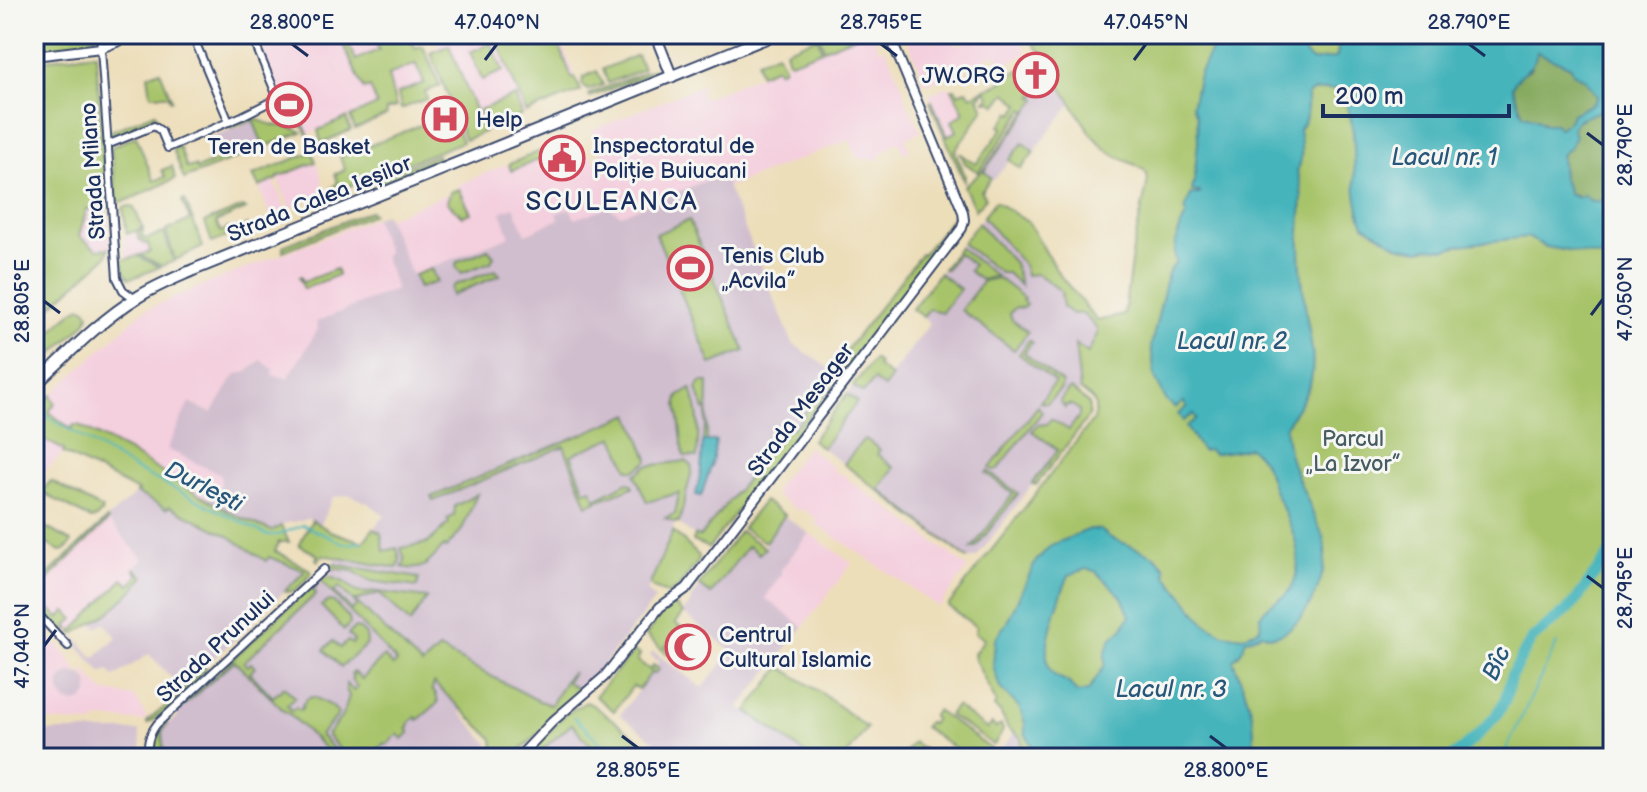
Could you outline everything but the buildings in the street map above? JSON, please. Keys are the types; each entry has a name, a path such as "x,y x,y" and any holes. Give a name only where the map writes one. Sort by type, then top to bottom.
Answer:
{"main road":[{"path":"655,34 672,77"},
{"name":"Strada Calea Ieșilor","path":"34,386 97,328 135,299 193,270 776,34"}],"street":[{"name":"Strada Milano","path":"100,34 117,278 123,290 135,299"},
{"path":"34,56 101,48 137,34"},
{"path":"192,34 229,122"},
{"path":"107,145 154,126 161,131 168,148 276,99 251,34"},
{"name":"Strada Mesager","path":"518,758 560,714 604,677 660,607 687,588 962,228 963,212 889,34"},
{"name":"Strada Prunului","path":"148,758 150,734 157,724 324,569"},
{"path":"34,610 68,646"}],"shaded area":[{"path":"278,34 410,35 415,48 423,46 437,78 393,95 388,79 375,97 378,106 308,134 299,115 286,111 259,45"},
{"path":"558,34 581,91 464,138 430,50 439,46 434,35"},
{"path":"860,34 866,37 873,35 879,49 886,49 904,91 921,132 905,138 910,151 904,153 898,141 877,160 857,158 849,140 728,187 722,174 621,215 608,207 575,220 571,209 559,219 525,234 514,207 510,236 411,276 387,218 459,189 457,185 461,183 509,164 512,170 535,161 537,164 582,146 586,157 592,155 596,165 601,164 605,162 592,130 702,85 702,99"},
{"path":"926,34 933,43 950,34 956,46 979,34 1019,34 1027,54 1001,66 995,54 981,60 982,63 964,69 966,73 951,80 948,75 924,84 906,37"},
{"path":"1058,81 1072,102 1034,152 1023,143 994,180 983,172 1037,100 1032,96"},
{"path":"946,87 952,89 965,113 957,117 957,131 947,136 929,94"},
{"path":"253,119 263,145 230,160 228,156 222,158 212,136 243,126"},
{"path":"316,162 325,194 290,208 277,177"},
{"path":"722,174 793,344 830,369 800,421 792,429 789,428 699,538 676,521 647,590 655,599 596,674 579,690 566,679 551,706 439,649 465,706 460,712 489,744 476,758 164,758 162,731 177,717 177,712 317,585 329,578 344,537 363,542 386,516 350,495 333,497 320,525 307,518 286,523 272,531 237,516 210,500 221,485 221,475 167,449 189,403 212,413 234,377 247,372 261,360 273,369 272,375 288,378 318,329 316,322 396,289 384,256 388,253 374,218 385,213 412,275 510,236 501,212 514,207 526,234 559,219 557,213 570,208 575,219 608,207 621,215"},
{"path":"274,181 287,212 271,219 259,187"},
{"path":"995,201 1029,223 1058,273 1097,321 1097,334 1079,371 1081,389 1073,397 1086,414 977,557 968,559 812,440 874,359 879,363 877,366 891,376 930,323 912,309"},
{"path":"87,209 107,209 109,248 97,249 79,236"},
{"path":"374,218 389,254 384,256 397,288 319,329 288,378 271,375 260,360 247,372 234,377 212,413 190,403 221,475 221,485 210,500 128,451 71,429 49,412 55,403 51,395 143,311"},
{"path":"137,233 139,239 148,243 150,252 127,257 125,237"},
{"path":"34,439 49,442 65,451 34,483"},
{"path":"808,447 840,475 842,473 966,566 967,569 939,607 815,523 817,519 803,509 799,511 776,496 776,487"},
{"path":"136,493 227,535 265,560 268,556 304,572 182,689 149,654 114,677 108,670 102,673 72,640 76,638 94,658 117,637 105,623 97,628 93,623 109,613 144,577 135,568 143,559 107,519"},
{"path":"784,516 809,533 780,571 782,573 765,598 803,627 739,708 811,758 677,758 620,715 659,662 650,655 653,651 704,687 731,651 683,613 739,536 762,552 765,542"},
{"path":"107,519 143,559 135,568 144,577 105,614 74,634 34,596 34,588"},
{"path":"809,533 852,563 803,627 764,598"},
{"path":"34,620 65,653 78,673 67,674 89,683 83,674 86,671 103,691 135,697 147,721 96,719 95,724 49,721 34,707"},
{"path":"74,673 85,677 89,688 85,699 74,703 63,699 59,688 63,677"},
{"path":"572,724 602,758 540,758 537,754"},
{"path":"34,725 43,725 44,731 139,731 143,758 34,758"},
{"path":"1014,733 1022,738 1022,747 1028,758 995,758"}],"green space":[{"path":"95,34 96,45 34,53 34,35"},
{"path":"338,34 344,34 356,60 379,50 376,44 391,38 390,34 410,35 415,48 423,46 440,86 425,92 427,99 401,109 398,93 424,83 416,64 388,75 396,107 386,110 387,115 355,129 350,117 377,105 370,87 364,89"},
{"path":"512,34 555,34 572,78 575,77 581,91 526,113 497,40"},
{"path":"860,34 824,49 819,36"},
{"name":"Parcul „La Izvor”","path":"1030,34 1613,34 1613,758 1028,758 1021,738 1008,728 994,707 996,702 975,660 974,654 984,639 975,633 976,627 948,606 1093,420 1094,402 1080,390 1075,344 1088,353 1097,329 1083,313 1072,314 1063,307 1061,291 1038,274 1026,275 1023,264 983,217 995,201 1029,223 1058,273 1097,321 1124,315 1132,255 1148,180 1146,172 1111,153 1100,143 1058,82 1033,96 1037,99 984,171 991,178 981,191 986,198 975,210 964,186 983,170 1027,111 1024,109 978,172 965,163 961,154 976,164 1003,128 1000,126 1020,104 1006,93 997,105 985,101 990,97 986,91 981,93 978,97 984,109 955,151 964,181 930,102 947,136 957,131 952,121 964,113 952,89 956,89 958,94 967,90 971,96 1028,65 1030,71 1024,80 1034,88 1052,66 1044,59 1055,63 1054,58 1036,48"},
{"path":"817,37 822,50 788,61 785,50"},
{"path":"491,43 503,71 482,80 470,52"},
{"path":"449,45 484,132 465,140 431,53"},
{"path":"1536,51 1571,67 1573,73 1585,79 1597,96 1594,103 1572,114 1570,120 1559,129 1523,115 1512,87 1517,77 1530,69"},
{"path":"96,53 107,209 87,209 79,236 97,249 109,248 106,257 34,322 34,61"},
{"path":"777,53 783,69 778,71 776,67 760,74 757,61"},
{"path":"637,55 643,69 608,83 603,69"},
{"path":"661,66 661,70 590,97 589,94"},
{"path":"160,70 171,101 168,95 151,95 148,75"},
{"path":"597,71 603,85 587,90 582,84 584,77"},
{"path":"291,96 315,150 304,127 285,119 281,100"},
{"path":"515,96 522,115 487,129 479,110"},
{"path":"1608,107 1613,109 1613,201 1591,201 1568,194 1561,155 1570,143 1576,121"},
{"path":"155,113 157,117 145,126 115,138 110,135 111,131"},
{"path":"252,118 302,132 184,179 173,149 179,146 187,168 195,166 197,169 228,155 230,160 263,145 253,120 230,128 229,125"},
{"path":"346,118 351,130 321,143 318,130"},
{"path":"436,119 438,124 454,122 462,142 334,192 332,188 338,182 335,174 345,170 340,157"},
{"path":"136,136 154,181 165,177 162,170 172,166 175,179 117,202 111,148"},
{"path":"1023,143 1034,152 1021,169 1009,160"},
{"path":"553,146 555,153 511,171 509,164"},
{"path":"313,154 316,162 259,187 253,175"},
{"path":"437,155 438,159 378,184 376,179"},
{"path":"459,189 471,213 462,216 447,202 450,192"},
{"path":"185,200 203,247 175,260 166,231 190,220 182,201"},
{"path":"243,207 246,209 216,222 221,232 247,225 248,228 212,243 205,222"},
{"path":"123,208 134,208 143,228 127,234"},
{"path":"370,211 373,214 283,251 283,246"},
{"path":"955,214 957,220 942,238 943,242 842,373 831,370 921,254"},
{"name":"Tenis Club „Acvila”","path":"689,220 745,351 711,364 656,234"},
{"path":"978,223 1014,263 1021,286 962,243"},
{"path":"143,229 142,237 145,239 164,233 174,261 162,266 139,255 150,252 148,243 139,239 137,233"},
{"path":"959,247 996,276 981,280 969,271 973,265 958,253 943,269"},
{"path":"488,249 494,256 491,262 461,273 456,266 457,262"},
{"path":"138,256 160,267 129,278 122,260"},
{"path":"336,269 338,275 304,289 299,277 303,282"},
{"path":"431,269 437,282 419,288 414,275"},
{"path":"496,270 500,275 452,295 454,285"},
{"path":"939,273 960,289 942,312 929,309 923,317 912,309"},
{"path":"998,278 1024,298 1022,300 1026,305 1016,307 1010,313 1012,320 1028,332 1014,350 961,310 983,281"},
{"path":"81,307 89,314 86,323 50,356 41,354 37,349 40,342"},
{"path":"1029,340 1033,343 1024,353 1062,383 1061,389 1047,403 1040,402 1055,382 1019,354"},
{"path":"874,359 879,363 877,366 892,377 884,388 874,380 863,393 853,386"},
{"path":"826,378 834,384 709,548 693,541 695,535 700,537 789,427 792,429 800,421"},
{"path":"701,382 708,382 707,441 703,441 707,410 704,410 697,389"},
{"path":"691,389 698,423 697,457 684,456 677,403 678,397"},
{"path":"1071,389 1089,404 1089,416 1036,485 1032,484 1058,450 1032,431 1037,425 1047,424 1051,419 1069,430 1079,416 1079,410 1072,405 1065,408 1060,401"},
{"path":"847,394 857,402 822,448 812,440"},
{"path":"51,395 55,403 49,412 71,429 78,425 128,451 237,516 272,531 281,526 289,542 279,542 275,551 311,573 296,589 285,591 303,570 269,557 266,561 227,535 136,493 138,491 63,453 64,450 49,442 36,441 34,411"},
{"path":"1038,406 1042,412 998,469 990,468"},
{"path":"630,414 647,462 634,471 628,469 614,437 571,455 585,491 591,489 596,499 627,482 633,487 587,505 564,446 433,501 431,497"},
{"path":"863,440 880,450 877,454 894,468 879,489 968,559 844,464"},
{"path":"686,461 692,470 679,523 676,523 665,518 675,514 679,493 647,502 635,475 647,466"},
{"path":"988,471 1018,494 972,548 1013,494 986,473"},
{"path":"51,481 102,509 102,512 91,519 41,492"},
{"path":"477,494 462,530 446,548 444,546 422,567 402,567 405,561 401,548 428,543 449,523 447,519 454,516 455,506"},
{"path":"764,501 785,515 765,542 742,528"},
{"path":"312,520 330,531 363,542 373,529 381,533 384,551 397,548 400,560 397,568 322,555 318,561 318,555 299,545"},
{"path":"34,521 71,541 71,544 60,551 34,537"},
{"path":"108,521 34,593 34,588"},
{"path":"673,531 699,556 699,560 678,588 669,594 650,584"},
{"path":"740,531 765,548 759,554 748,546 711,594 699,585"},
{"path":"334,564 419,578 417,587 370,581 353,571 331,568"},
{"path":"135,568 144,577 137,586 109,613 71,633 123,579 130,585 139,575"},
{"path":"329,577 344,582 357,592 371,591 427,598 410,623 379,593 355,601 422,665 439,649 551,705 573,672 567,682 581,691 513,758 488,758 494,748 493,739 434,683 432,690 438,703 418,720 416,717 409,723 407,729 410,732 403,739 397,734 369,758 347,758 327,735 343,715 349,696 346,684 354,691 357,687 351,674 354,672 362,679 384,656 393,666 397,662 336,597 352,610 357,605 339,587 334,595 322,582 322,579"},
{"path":"314,584 317,585 313,589 316,594 244,662 255,667 250,673 273,697 284,687 295,697 287,705 292,711 296,707 300,710 308,698 314,697 332,706 338,713 336,718 320,735 342,758 335,758 234,661 177,712 179,708"},
{"path":"329,601 334,602 349,618 350,624 344,630 321,606"},
{"path":"675,605 683,613 675,623 680,627 665,647 668,648 681,632 683,634 667,654 646,635 665,608"},
{"path":"48,607 59,618 66,611 74,619 67,626 70,629 64,632 41,608"},
{"path":"355,628 366,635 367,644 341,667 324,650 333,641 340,648 348,641 352,644 354,641 348,634"},
{"path":"634,651 640,655 637,660 650,670 653,665 659,669 652,672 639,689 633,686 614,711 595,696"},
{"path":"205,667 208,670 180,700 147,724 184,692 182,689"},
{"path":"781,667 867,728 845,758 811,758 747,711"},
{"path":"586,702 664,758 602,758 572,724 537,754 540,758 536,758 535,748 564,715"},
{"path":"956,706 987,729 992,724 996,728 1001,725 1003,730 994,745 949,715"},
{"path":"937,710 991,749 986,758 969,758 924,727 935,719 932,716"},
{"path":"164,723 167,724 162,732 164,758 153,758 155,735"},
{"path":"913,742 935,758 901,758"}],"water":[{"path":"1235,34 1296,34 1298,46 1312,61 1335,58 1340,34 1613,34 1613,109 1608,107 1576,121 1572,129 1575,136 1570,147 1561,155 1568,194 1578,198 1583,195 1591,201 1613,201 1613,259 1546,247 1527,237 1446,249 1400,247 1364,225 1358,206 1354,142 1345,101 1337,89 1313,91 1307,95 1306,117 1299,129 1301,156 1297,171 1302,198 1301,271 1313,362 1306,393 1285,428 1294,468 1323,536 1324,564 1312,601 1297,621 1279,635 1262,633 1245,641 1241,652 1233,660 1253,719 1252,758 1039,758 1025,733 1019,707 1000,688 993,666 995,639 1007,622 1036,561 1051,545 1090,529 1101,530 1109,537 1155,556 1165,567 1166,575 1205,623 1224,634 1244,637 1260,628 1264,611 1289,591 1297,573 1294,535 1264,463 1248,447 1213,454 1209,450 1202,451 1186,427 1196,419 1193,414 1183,421 1178,414 1187,407 1184,402 1175,408 1166,400 1155,378 1151,346 1168,273 1176,263 1176,244 1187,213 1185,210 1191,194 1200,194 1192,191 1198,142 1197,116 1192,106 1199,74 1212,48 1211,40 1217,38 1224,45 1231,44","holes":["1537,52 1571,67 1573,73 1585,79 1597,96 1594,103 1572,114 1570,120 1559,129 1556,124 1543,124 1523,115 1512,87 1533,63","1086,569 1095,571 1122,597 1130,616 1111,639 1105,653 1105,665 1088,691 1077,693 1069,683 1051,671 1047,648 1069,575"]},
{"path":"703,441 716,441 701,496 696,495"}],"waterway":[{"name":"Durlești","path":"40,412 133,468 267,535 278,535 303,525 345,544 363,542"},
{"name":"Bîc","path":"1451,758 1495,717 1505,701 1511,676 1531,640 1572,606 1613,549"},
{"path":"1502,758 1557,643"},
{"name":"Durlești","path":"574,717 616,758"}],"place":[{"name":"JW.ORG","path":"1036,75"},
{"name":"Teren de Basket","path":"289,105"},
{"name":"Help","path":"445,119"},
{"name":"Inspectoratul de Poliție Buiucani","path":"562,158"},
{"name":"Tenis Club „Acvila”","path":"690,268"},
{"name":"Centrul Cultural Islamic","path":"688,647"}],"district":[{"name":"SCULEANCA","path":"612,201"}],"water label":[{"name":"Lacul nr. 1","path":"1444,157"},
{"name":"Lacul nr. 2","path":"1232,341"},
{"name":"Lacul nr. 3","path":"1171,689"}]}
